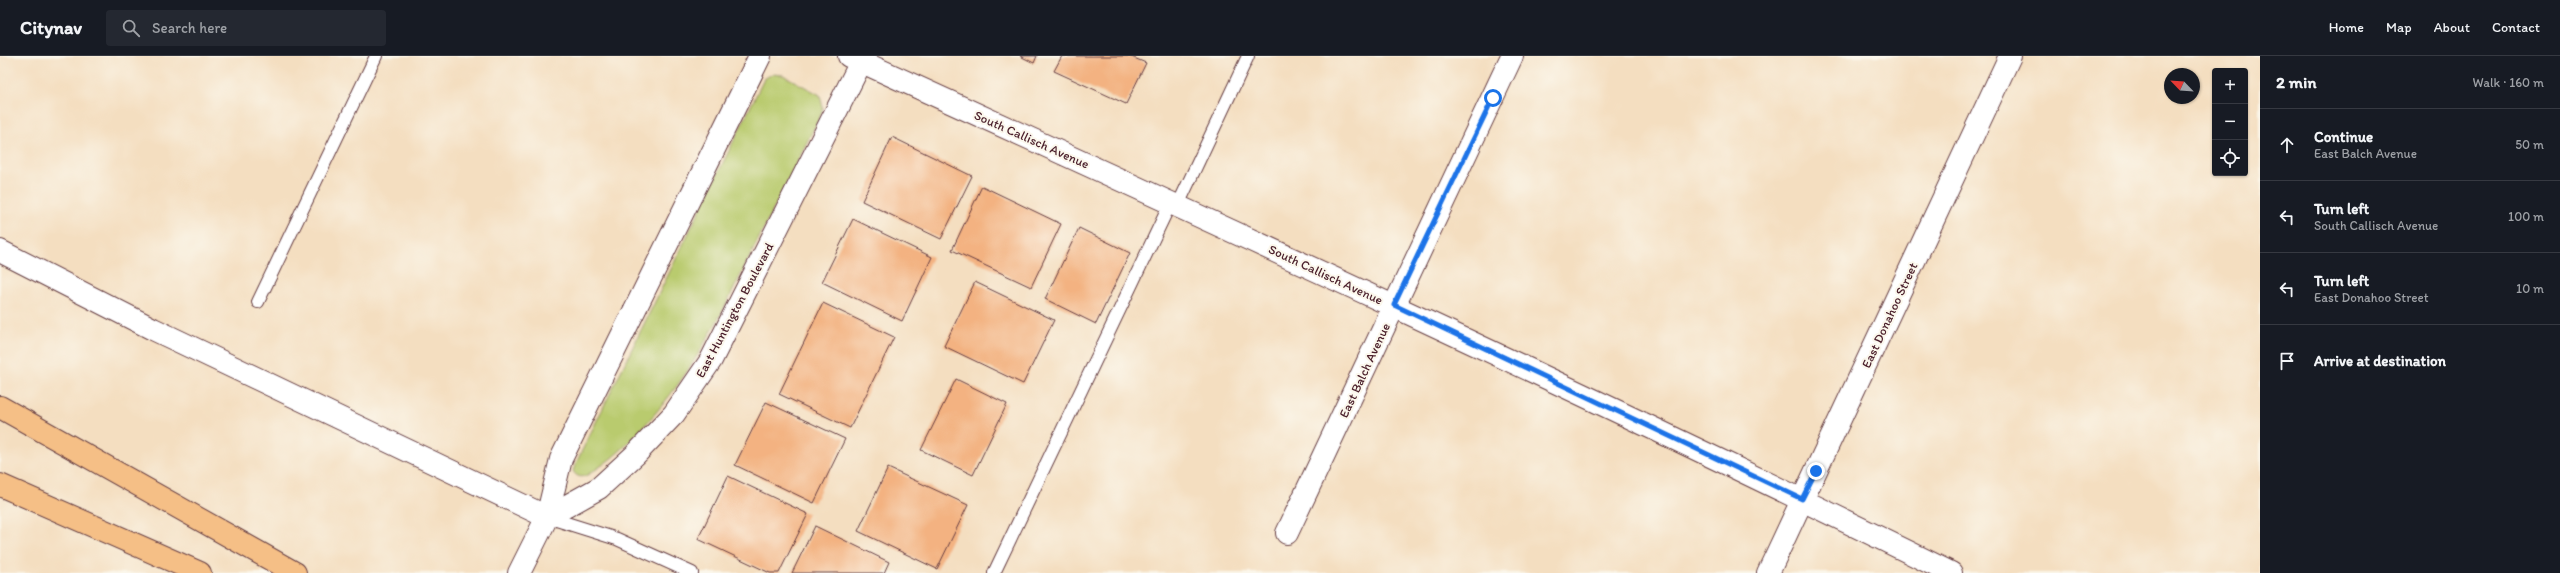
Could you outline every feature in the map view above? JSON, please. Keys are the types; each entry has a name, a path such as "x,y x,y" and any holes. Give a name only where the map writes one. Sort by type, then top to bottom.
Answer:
{"highway":[{"path":"0,408 295,573"},
{"path":"0,485 200,573"}],"street":[{"path":"519,573 547,517 561,459 760,56"},
{"name":"East Balch Avenue","path":"1287,533 1512,56"},
{"name":"East Donahoo Street","path":"1768,573 2010,56"},
{"name":"East Huntington Boulevard","path":"547,517 599,488 635,455 674,414 711,360 858,58"},
{"name":"South Callisch Avenue","path":"858,58 1394,305 1802,499 1951,573"},
{"path":"0,251 173,339 547,517"}],"lane":[{"path":"258,302 376,56"},
{"path":"994,573 1174,203 1248,56"},
{"path":"547,517 617,539 692,573"}],"green space":[{"path":"772,74 783,75 820,95 823,108 820,116 717,322 691,365 662,406 629,442 592,472 582,477 576,475 573,471 575,465 764,79"}],"building":[{"path":"1020,56 1037,56 1034,63"},
{"path":"1062,56 1129,56 1146,63 1126,104 1054,71"},
{"path":"892,137 972,176 941,239 862,201"},
{"path":"982,186 1061,224 1031,287 952,250"},
{"path":"853,219 932,257 902,321 822,282"},
{"path":"1079,228 1130,253 1096,324 1045,299"},
{"path":"975,282 1054,320 1023,384 944,346"},
{"path":"823,303 894,337 850,428 779,394"},
{"path":"956,379 1007,404 973,475 921,450"},
{"path":"766,402 845,439 814,503 735,465"},
{"path":"888,468 968,505 937,569 858,531"},
{"path":"728,476 808,514 779,573 770,573 698,539"},
{"path":"815,526 889,562 884,573 792,573"}],"route":[{"path":"1493,98 1394,305 1802,499 1816,471"}]}
